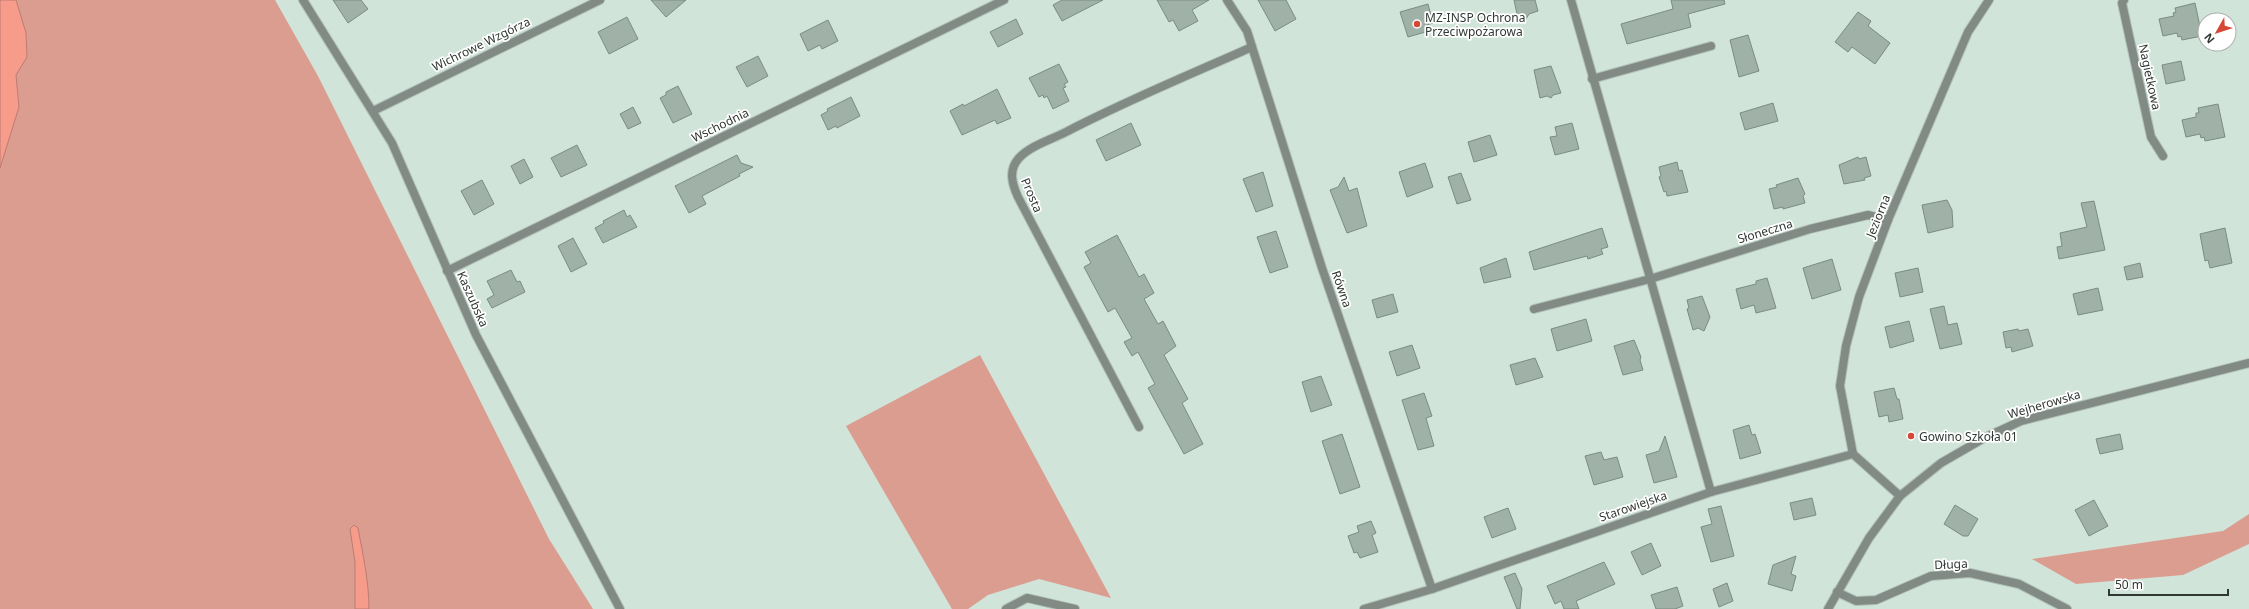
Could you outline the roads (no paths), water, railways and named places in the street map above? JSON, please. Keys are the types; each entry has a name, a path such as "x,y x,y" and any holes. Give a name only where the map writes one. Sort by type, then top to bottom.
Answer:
{"street":[{"name":"Kaszubska","path":"303,0 392,143 476,335 620,609"},
{"name":"Wichrowe Wzgórza","path":"373,111 600,0"},
{"name":"Wschodnia","path":"447,271 1004,0"},
{"name":"Równa","path":"1227,0 1247,31 1322,268 1432,589"},
{"path":"1570,0 1711,492"},
{"name":"Jeziorna","path":"1852,454 1840,386 1846,346 1859,297 1888,220 1968,32 1989,0"},
{"name":"Nagietkowa","path":"2124,0 2122,4 2151,137 2163,156"},
{"path":"1592,79 1711,46"},
{"name":"Prosta","path":"1139,427 1018,197 1012,182 1012,169 1019,158 1032,149 1105,112 1252,47"},
{"name":"Słoneczna","path":"1534,309 1650,279 1810,229 1868,215 1888,220"},
{"name":"Wejherowska","path":"1828,609 1869,538 1900,496 1941,463 1986,436 2021,422 2249,363"},
{"path":"1852,454 1900,496"},
{"name":"Starowiejska","path":"1364,609 1432,589 1711,492 1852,454"},
{"name":"Długa","path":"1837,592 1856,601 1876,600 1931,576 1970,573 2019,584 2067,609"},
{"path":"1006,609 1027,598 1075,609"}],"place":[{"name":"MZ-INSP Ochrona Przeciwpożarowa","path":"1417,24"},
{"name":"Gowino Szkoła 01","path":"1911,436"}]}
